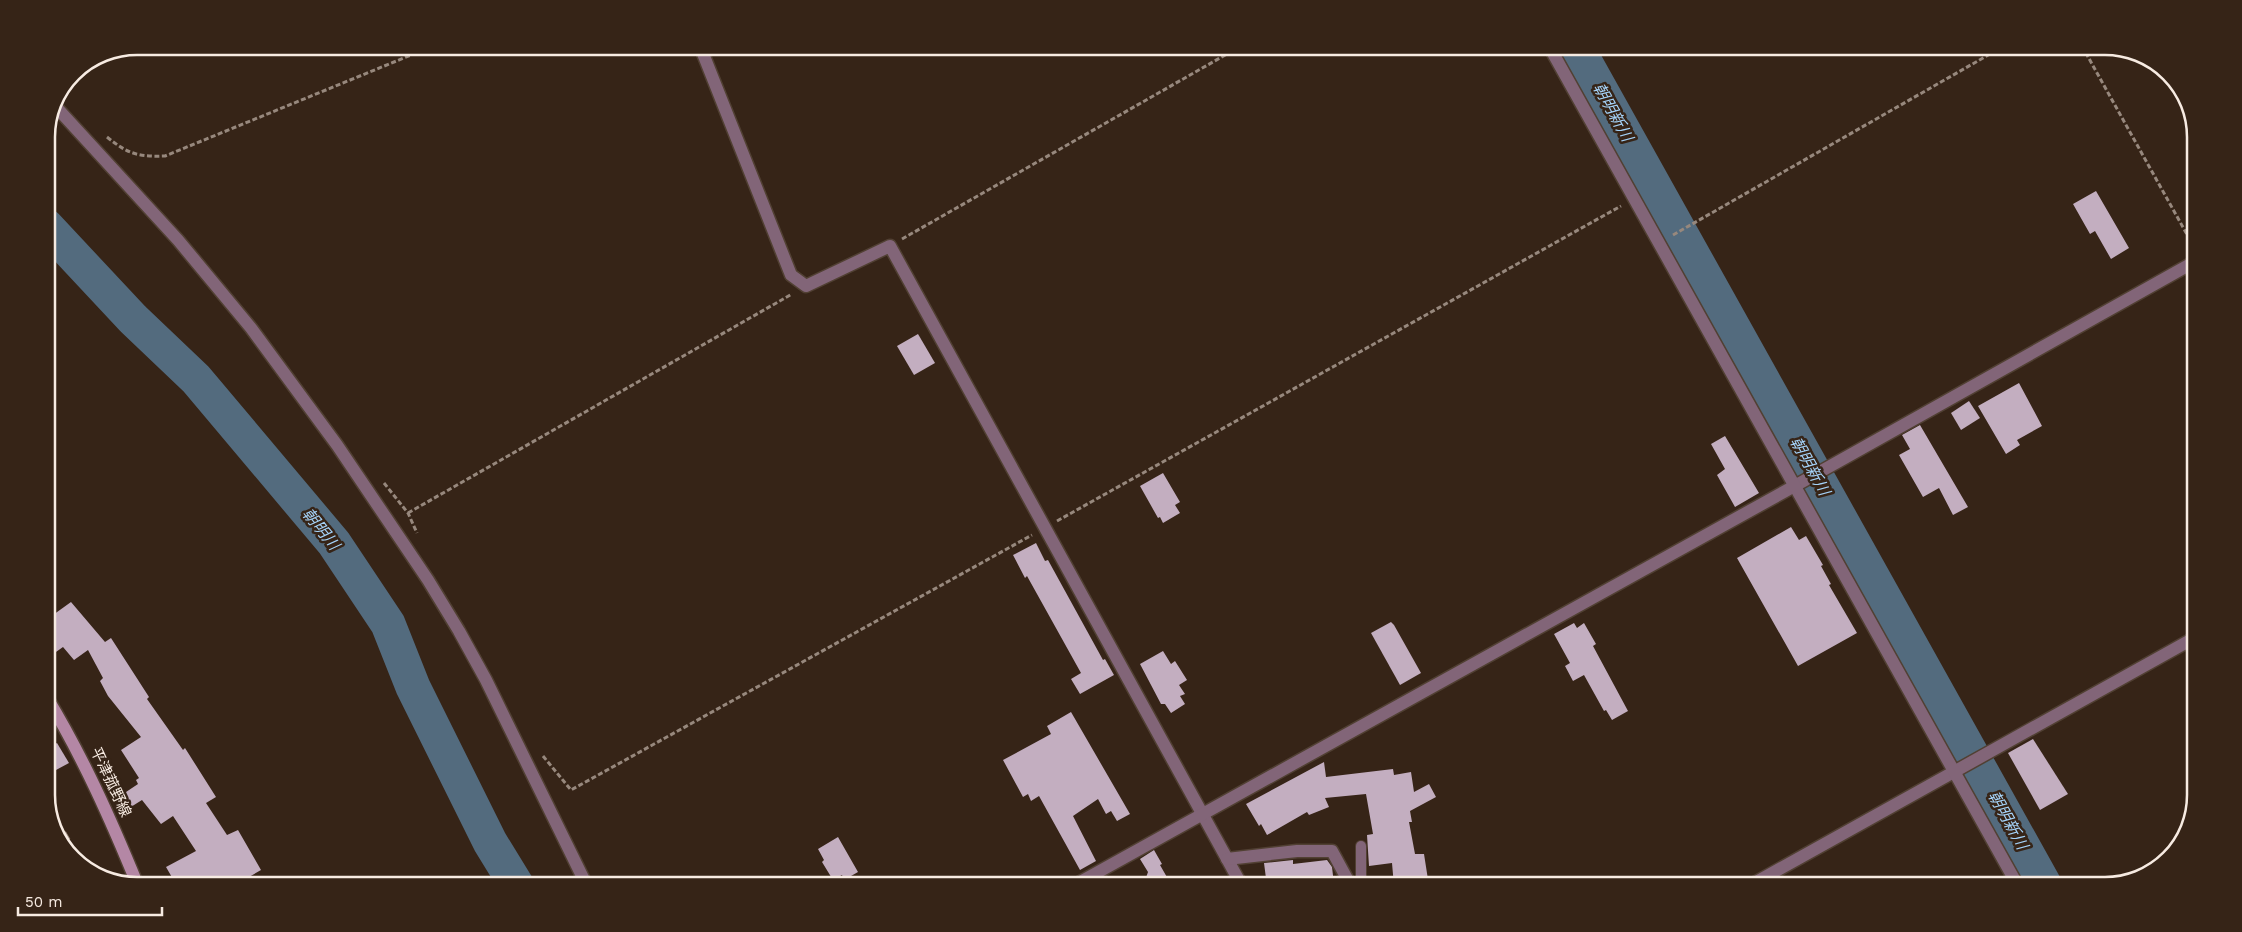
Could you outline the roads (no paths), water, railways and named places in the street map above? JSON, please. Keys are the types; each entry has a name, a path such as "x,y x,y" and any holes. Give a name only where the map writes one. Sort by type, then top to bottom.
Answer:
{"main road":[{"name":"平津菰野線","path":"55,711 74,742 105,805 134,877"}],"street":[{"path":"704,55 791,275 806,286 890,246 1237,877"},
{"path":"1554,55 2013,877"},
{"path":"60,111 196,262 251,328 338,445 428,580 459,631 582,877"},
{"path":"1089,877 1822,471 2187,266"},
{"path":"1765,877 2187,642"},
{"path":"1227,858 1297,851 1332,851 1346,877"}],"lane":[{"path":"1361,846 1361,877"}],"waterway":[{"name":"朝明新川","path":"1581,55 2040,877"},
{"name":"朝明川","path":"55,236 133,319 196,379 334,543 388,624 413,687 490,842 511,877"}],"railway":[{"path":"64,832 68,840"}]}
